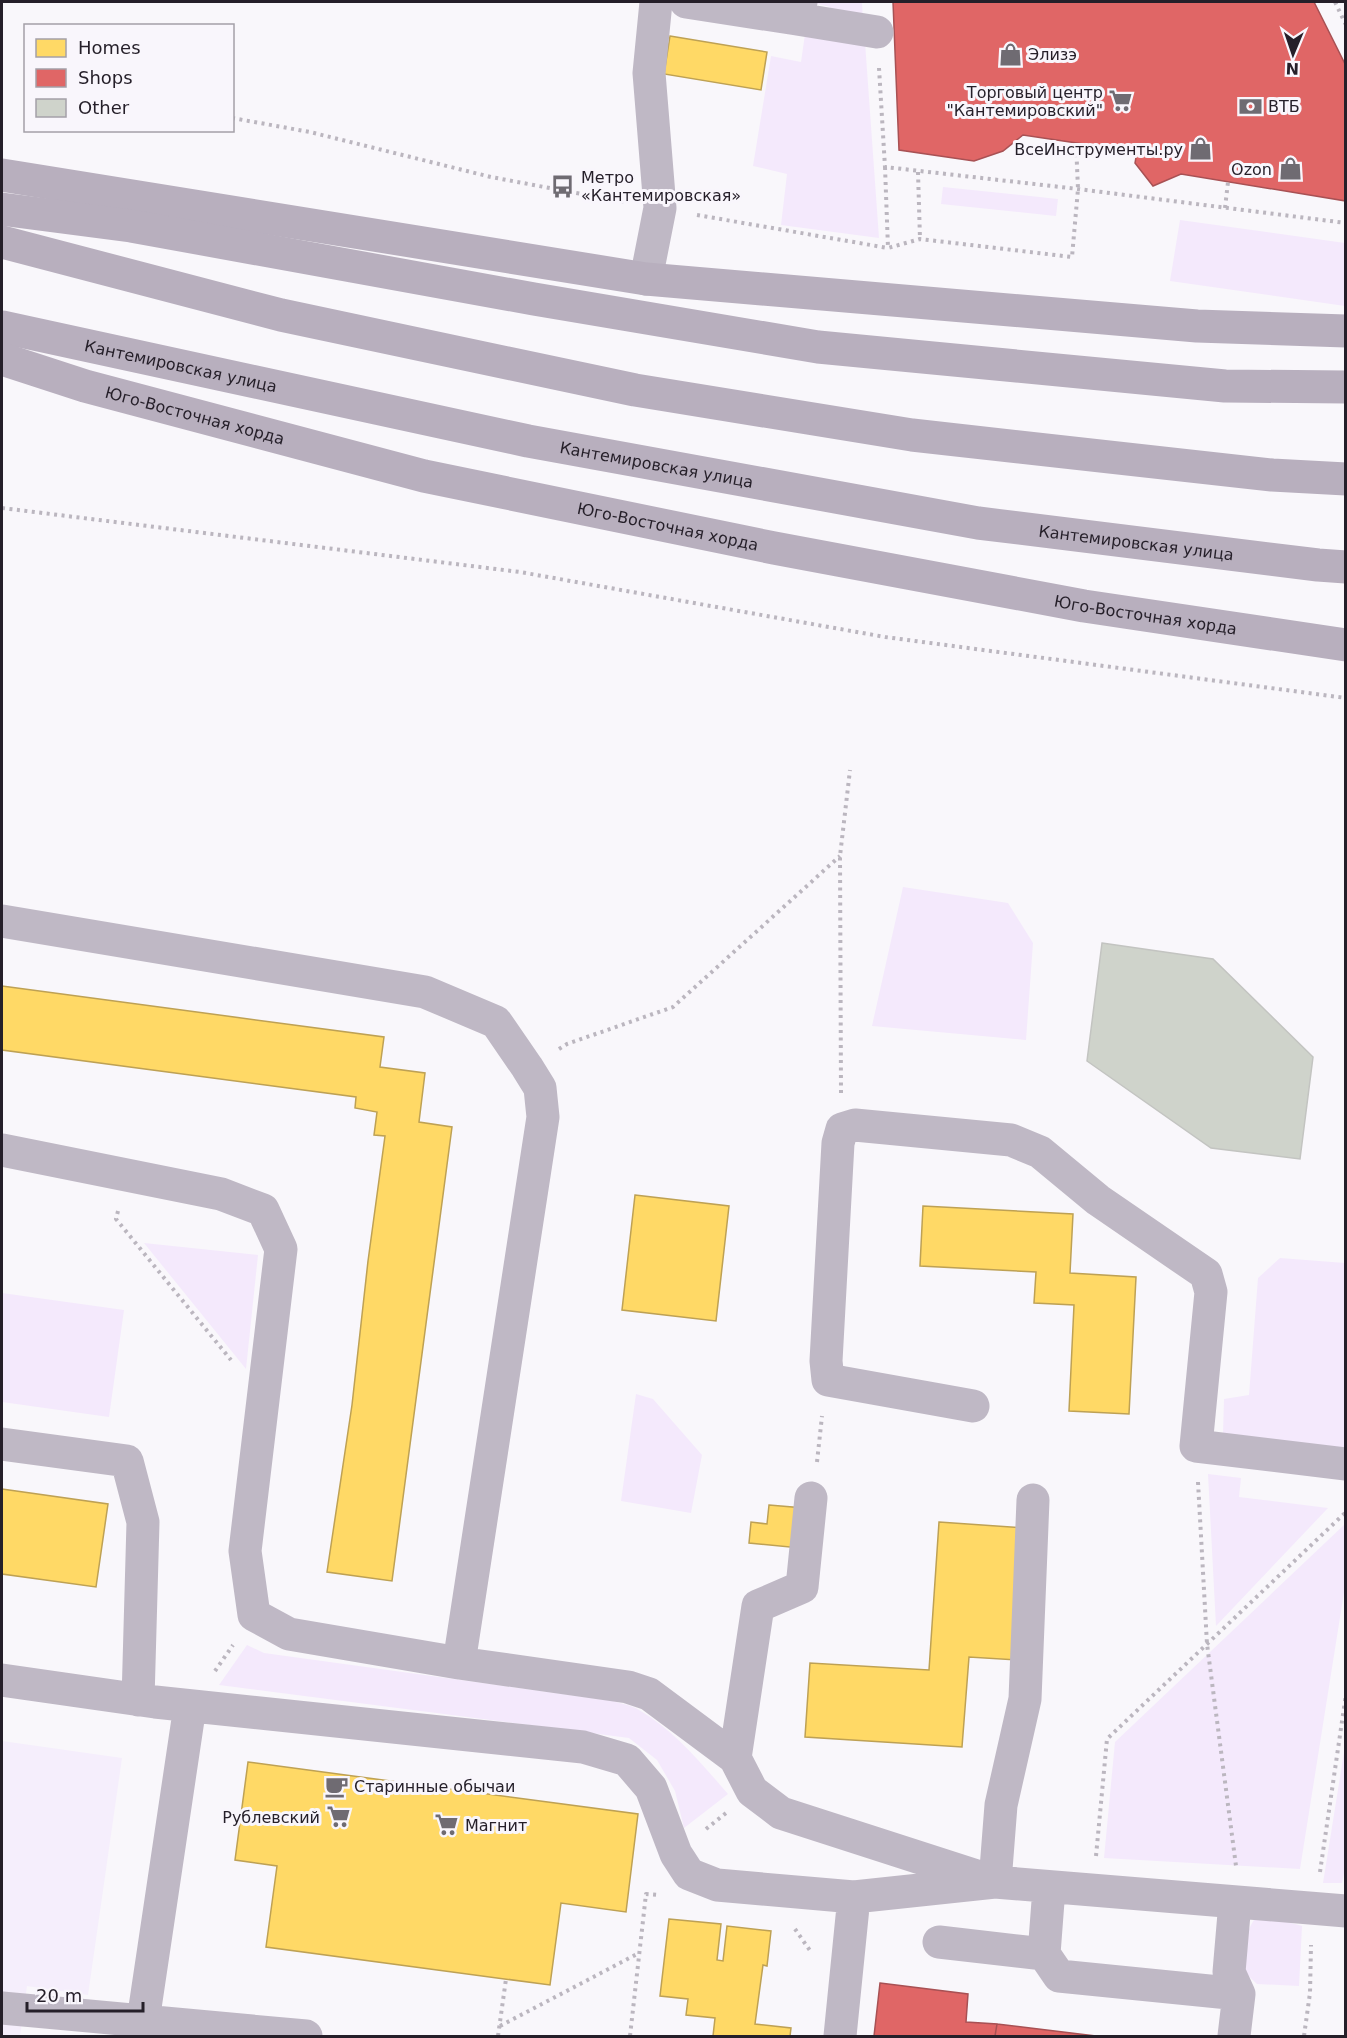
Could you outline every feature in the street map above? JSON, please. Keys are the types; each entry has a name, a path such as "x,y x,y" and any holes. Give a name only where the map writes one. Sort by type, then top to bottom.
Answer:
{"main road":[{"path":"2,176 646,279 1197,326 1346,331"},
{"path":"2,209 131,226 534,299 818,347 1225,386 1346,387"},
{"path":"2,242 281,315 635,390 912,435 1272,475 1346,479"},
{"name":"Кантемировская улица","path":"2,327 528,441 978,523 1332,566"},
{"name":"Юго-Восточная хорда","path":"2,359 85,386 424,476 820,557 1084,606 1346,645"}],"lane":[{"path":"646,279 660,208 649,73 656,2"},
{"path":"686,2 799,10 877,32"},
{"path":"2,921 425,992 496,1022 540,1088 543,1117 459,1663"},
{"path":"973,1406 828,1380 825,1361 838,1143 842,1129 855,1125 1011,1140 1040,1152 1098,1200 1206,1274 1211,1292 1196,1446 1346,1464"},
{"path":"2,1150 221,1194 263,1210 281,1249 245,1551 254,1615 288,1634 459,1663 628,1687 649,1694 735,1758 752,1791 781,1813 994,1882 1092,1892 1236,1886 1330,1910"},
{"path":"2,1444 127,1461 143,1522 138,1700"},
{"path":"735,1758 758,1606 802,1587 811,1498"},
{"path":"994,1882 1000,1805 1025,1699 1033,1500"},
{"path":"2,1680 138,1700 583,1748 627,1760 651,1788 676,1854 689,1874 717,1885 854,1897 994,1882"},
{"path":"144,2021 190,1706"},
{"path":"1234,2037 1239,1994 1229,1972 1236,1886"},
{"path":"1049,1888 1044,1954 1059,1976 1239,1994"},
{"path":"840,2037 854,1897"},
{"path":"939,1942 1044,1954"},
{"path":"2,2008 306,2037"}],"path":[{"path":"1335,2 1346,25"},
{"path":"877,32 888,248 920,239 1072,257 1078,189 1076,143"},
{"path":"234,118 310,132 491,177"},
{"path":"885,167 1346,223"},
{"path":"918,172 920,239"},
{"path":"1225,208 1228,182"},
{"path":"2,508 520,572 885,637 1346,698"},
{"path":"842,1129 840,856 850,770"},
{"path":"567,1044 673,1007 840,856"},
{"path":"123,1174 117,1218 262,1399"},
{"path":"816,1463 824,1405"},
{"path":"1196,1446 1207,1644 1236,1886"},
{"path":"1092,1892 1107,1739 1346,1512"},
{"path":"190,1706 254,1615"},
{"path":"1304,2037 1310,1993 1330,1910 1346,1694"},
{"path":"676,1854 752,1791"},
{"path":"630,2037 646,1894 669,1896"},
{"path":"500,2026 639,1953"},
{"path":"498,2037 506,1979"}],"shaded area":[{"path":"810,2 862,2 863,23 829,20 830,7"},
{"path":"806,27 865,42 879,238 781,225 787,174 753,166 771,56 801,62"},
{"path":"943,187 1058,199 1056,216 941,204"},
{"path":"1180,220 1345,243 1345,306 1170,281"},
{"path":"903,887 1008,903 1033,943 1026,1040 872,1026"},
{"path":"144,1243 258,1255 246,1369"},
{"path":"1280,1258 1345,1263 1345,1452 1223,1434 1224,1399 1249,1395 1258,1278"},
{"path":"2,1293 124,1310 109,1417 2,1402"},
{"path":"636,1394 653,1399 702,1455 691,1513 621,1501"},
{"path":"1208,1474 1241,1478 1239,1497 1328,1508 1216,1626"},
{"path":"1345,1524 1345,1586 1300,1869 1104,1858 1115,1742"},
{"path":"247,1645 264,1653 613,1701 630,1706 652,1718 676,1738 728,1794 684,1828 675,1791 657,1760 629,1738 219,1685"},
{"path":"2,1741 122,1758 88,1995 27,1986 20,2036 2,2036"},
{"path":"1345,1746 1346,1863 1342,1883 1323,1883"},
{"path":"1270,1917 1302,1926 1299,1986 1257,1984 1243,1967 1241,1959 1243,1947 1254,1920"}],"building: Homes":[{"path":"670,36 767,52 761,90 664,74"},
{"path":"2,986 384,1037 380,1067 425,1073 419,1122 452,1127 392,1581 327,1572 352,1405 385,1136 374,1135 377,1112 355,1108 356,1097 2,1050"},
{"path":"635,1195 729,1206 716,1321 622,1310"},
{"path":"923,1206 1073,1214 1070,1273 1136,1277 1129,1414 1069,1411 1074,1305 1034,1303 1036,1272 920,1266"},
{"path":"2,1489 108,1504 96,1587 2,1574"},
{"path":"769,1505 804,1508 800,1548 749,1543 751,1522 767,1524"},
{"path":"939,1522 1025,1528 1017,1660 969,1657 962,1747 805,1737 810,1663 929,1670"},
{"path":"248,1762 638,1814 626,1912 561,1903 550,1985 266,1947 277,1866 235,1860"},
{"path":"669,1919 721,1924 717,1960 723,1961 727,1926 771,1931 767,1966 763,1965 755,2024 791,2028 790,2036 713,2036 715,2018 686,2015 688,1999 660,1996"}],"building: Shops":[{"name":"Торговый центр \"Кантемировский\"","path":"893,2 1314,2 1346,66 1346,201 1181,174 1153,186 1135,163 1137,152 1023,135 1003,151 974,161 899,150"},
{"path":"880,1983 968,1994 966,2022 997,2024 995,2036 874,2036"},
{"path":"997,2024 1096,2036 995,2036"}],"building: Other":[{"path":"1102,943 1213,959 1313,1057 1300,1159 1211,1148 1087,1061"}],"place":[{"name":"Элизэ","path":"1010,54"},
{"name":"Торговый центр \"Кантемировский\"","path":"1121,101"},
{"name":"ВТБ","path":"1250,106"},
{"name":"ВсеИнструменты.ру","path":"1201,149"},
{"name":"Ozon","path":"1290,169"},
{"name":"Метро «Кантемировская»","path":"563,186"},
{"name":"Старинные обычаи","path":"336,1786"},
{"name":"Рублевский","path":"338,1817"},
{"name":"Магнит","path":"447,1825"}]}
